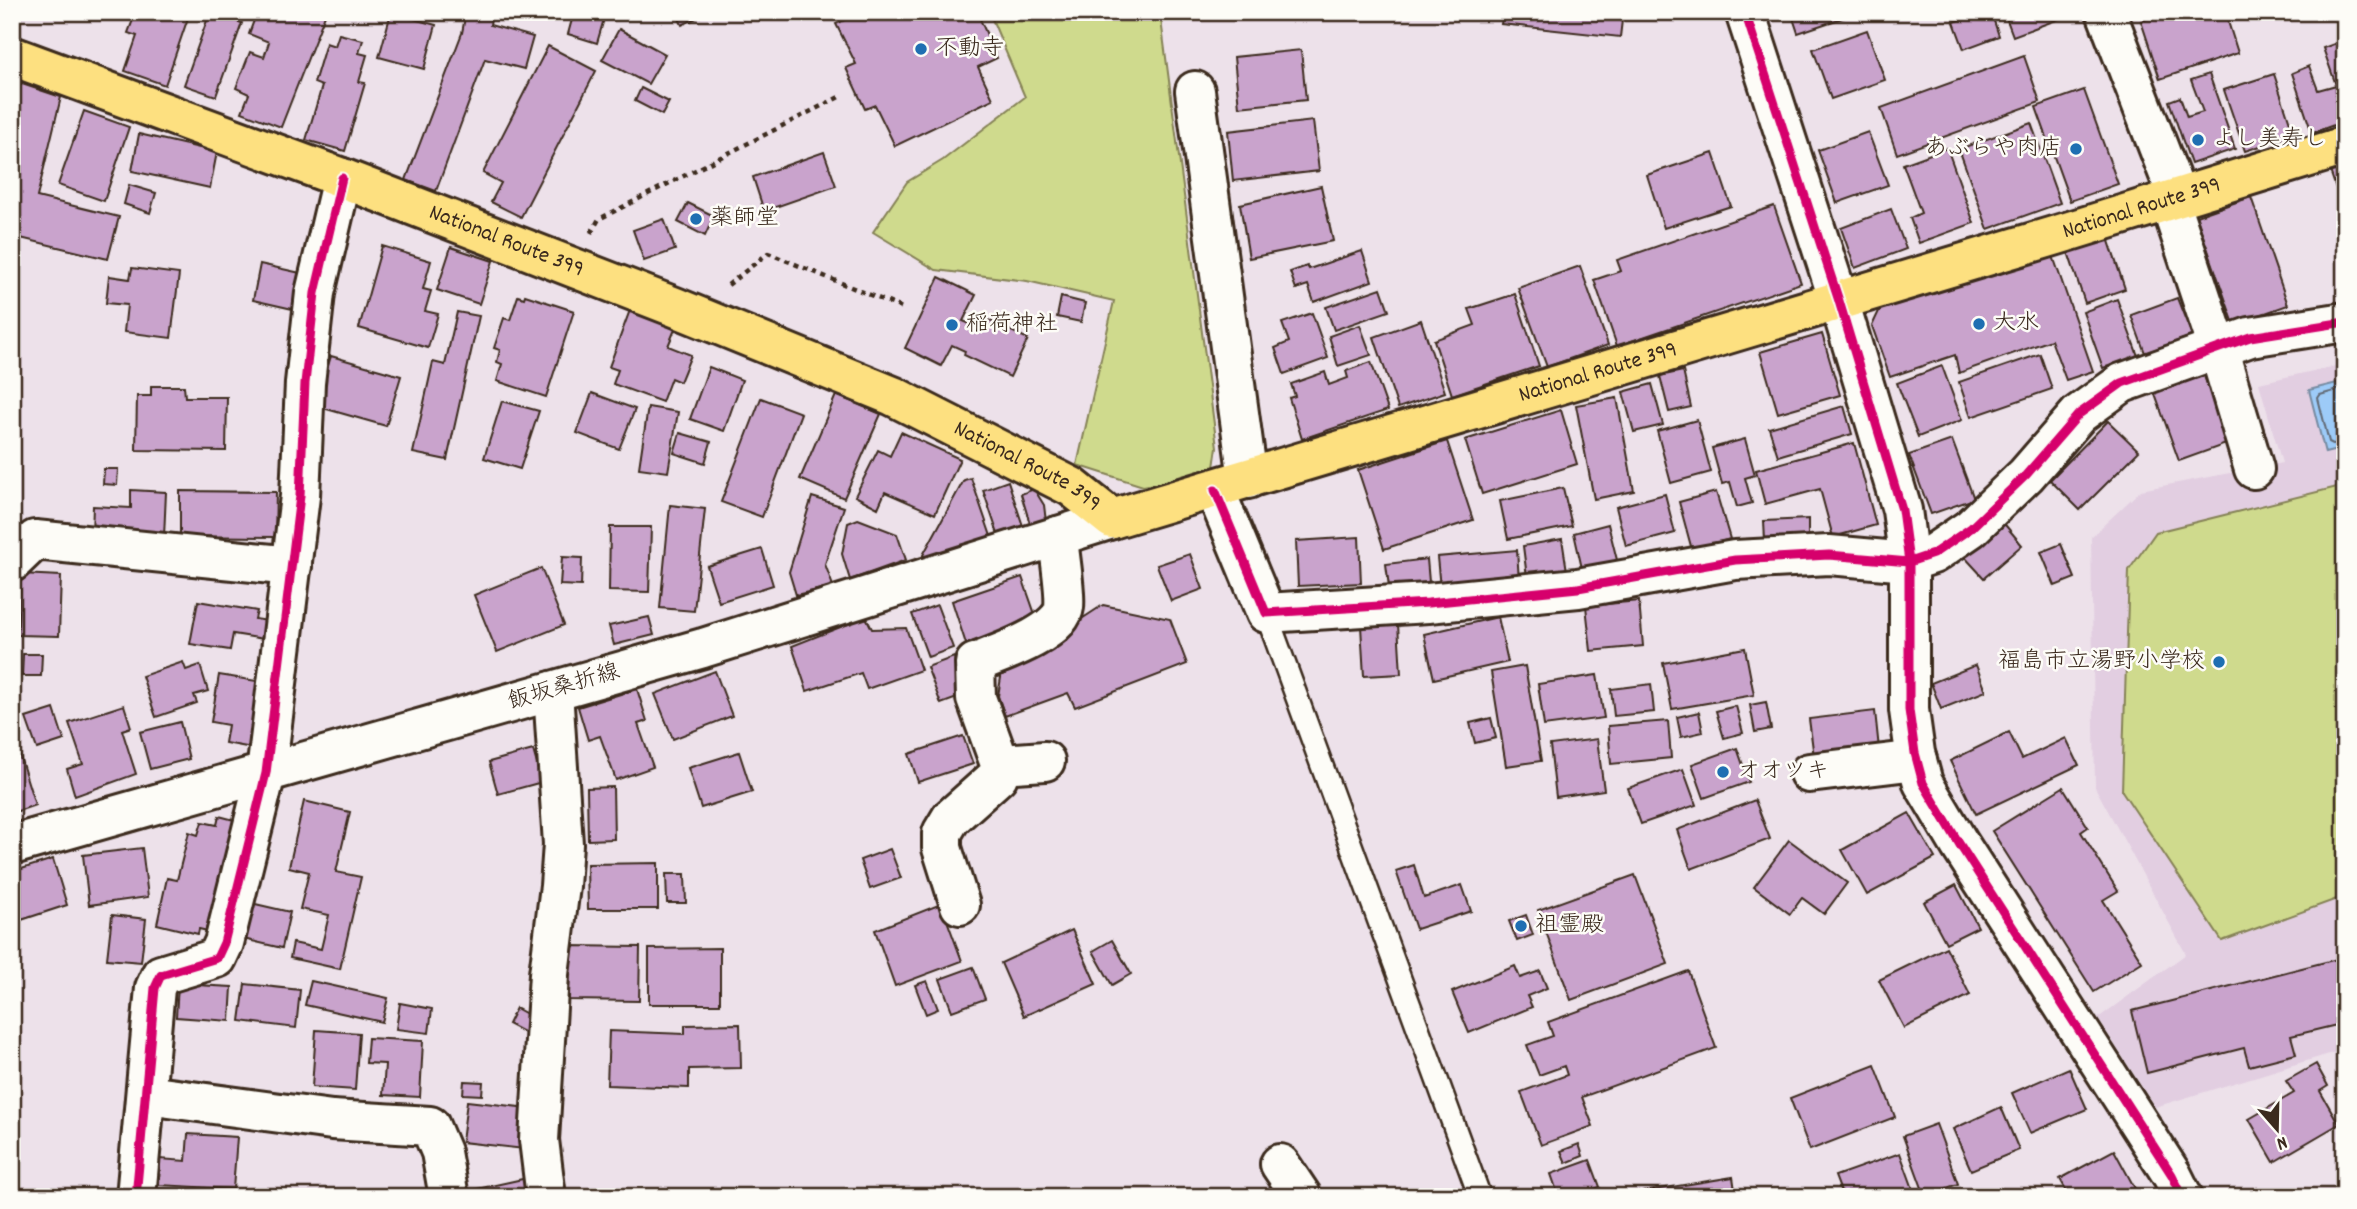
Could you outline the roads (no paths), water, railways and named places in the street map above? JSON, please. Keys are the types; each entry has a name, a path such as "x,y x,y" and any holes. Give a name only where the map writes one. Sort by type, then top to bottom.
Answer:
{"highway":[{"name":"National Route 399","path":"12,56 342,178 692,314 893,396 1072,487 1112,519 2345,146"}],"street":[{"path":"1745,12 1839,301 1902,509 1909,562 1909,710 1923,783 2165,1164 2183,1197"},
{"path":"2106,12 2173,199 2254,469"},
{"path":"1195,91 1231,484 1266,613 1428,603 1578,588 1735,560 1829,555 1909,562 1933,554 1970,528 2026,475 2079,414 2122,383 2250,337 2345,322"},
{"path":"136,1197 155,988 161,975 217,958 224,943 266,773 300,496 305,383 315,293 342,178"},
{"name":"飯坂桑折線","path":"12,845 716,644 1112,519"},
{"path":"960,905 942,848 942,833 951,818 998,776 1000,764 976,698 975,663 1014,648 1056,623 1065,608 1058,536"},
{"path":"12,562 35,540 292,566"},
{"path":"546,1197 539,1140 549,974 560,886 562,844 553,691"},
{"path":"1809,774 1917,760"},
{"path":"1000,764 1045,761"},
{"path":"147,1095 332,1120 430,1126 440,1152 449,1197"},
{"path":"1280,1164 1302,1197"}],"lane":[{"path":"1266,613 1480,1197"}],"water":[{"path":"2345,381 2345,448 2325,453 2309,390"}],"place":[{"name":"不動寺","path":"921,49"},
{"name":"よし美寿し","path":"2198,140"},
{"name":"あぶらや肉店","path":"2076,149"},
{"name":"薬師堂","path":"696,219"},
{"name":"大水","path":"1979,324"},
{"name":"稲荷神社","path":"952,325"},
{"name":"福島市立湯野小学校","path":"2219,662"},
{"name":"オオツキ","path":"1723,772"},
{"name":"祖霊殿","path":"1521,926"}]}
